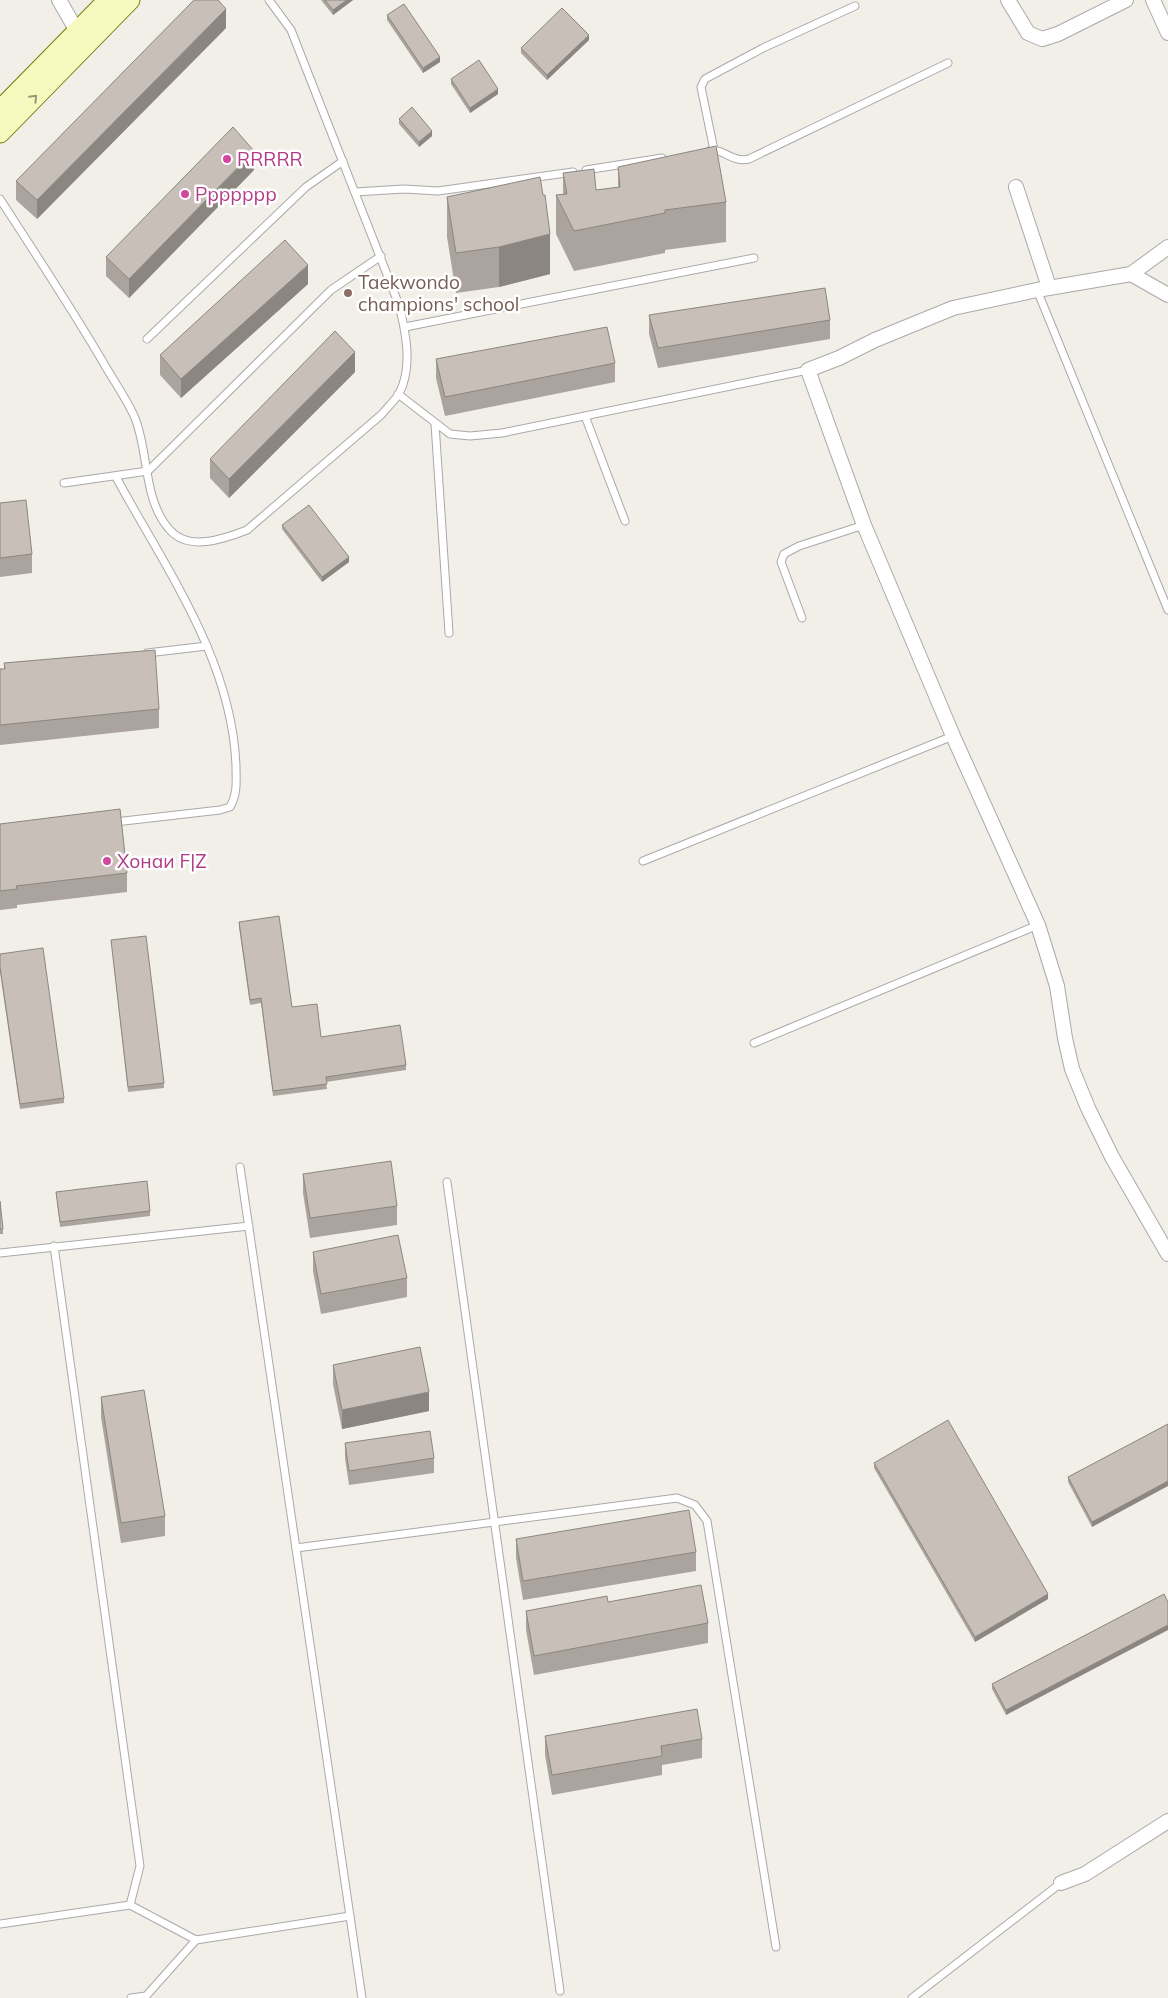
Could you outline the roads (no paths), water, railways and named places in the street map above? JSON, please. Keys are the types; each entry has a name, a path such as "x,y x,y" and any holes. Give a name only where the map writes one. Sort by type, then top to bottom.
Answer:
{"main road":[{"path":"0,110 108,0"},
{"path":"0,133 130,0"}],"street":[{"path":"59,0 77,31"},
{"path":"1008,0 1028,33 1042,39 1058,34 1126,0"},
{"path":"1153,0 1168,33"},
{"path":"1016,187 1043,289"},
{"path":"1168,247 1131,274 1043,289 953,308 808,370 864,525 953,736 1038,925 1057,986 1064,1038 1076,1077 1112,1157 1168,1254"},
{"path":"1131,274 1168,295"},
{"path":"1061,1883 1084,1874 1168,1822"}],"lane":[{"path":"0,199 75,314 135,418 152,493 160,516 170,531 189,540 206,542 247,530 381,415 398,394 407,372 405,327 381,256 291,30 269,0"},
{"path":"714,150 702,87 705,78 763,48 855,6"},
{"path":"705,152 714,150 738,161 749,159 948,63"},
{"path":"355,192 404,189 438,191 666,158"},
{"path":"147,339 306,187 343,161"},
{"path":"64,483 148,471 331,290 381,256"},
{"path":"405,327 754,258"},
{"path":"1043,289 1168,610"},
{"path":"398,394 450,434 470,436 502,432 585,416 808,370"},
{"path":"585,416 625,521"},
{"path":"435,424 449,633"},
{"path":"106,823 220,810 230,807 237,796 235,753 228,702 207,646 170,574 116,477"},
{"path":"802,618 781,562 784,554 799,546 864,525"},
{"path":"138,654 207,646"},
{"path":"643,861 953,736"},
{"path":"754,1043 1038,925"},
{"path":"240,1167 362,1998"},
{"path":"447,1182 560,1991"},
{"path":"0,1253 249,1226"},
{"path":"54,1246 140,1866 130,1905"},
{"path":"296,1548 677,1498 695,1505 707,1521 776,1947"},
{"path":"912,1998 1061,1883"},
{"path":"0,1924 130,1905 196,1940 350,1916"},
{"path":"131,1998 146,1996 196,1940"}],"place":[{"name":"RRRRR","path":"227,159"},
{"name":"Ррррррр","path":"185,194"},
{"name":"Taekwondo champions' school","path":"348,293"},
{"name":"Хонаи F|Z","path":"107,861"}]}
